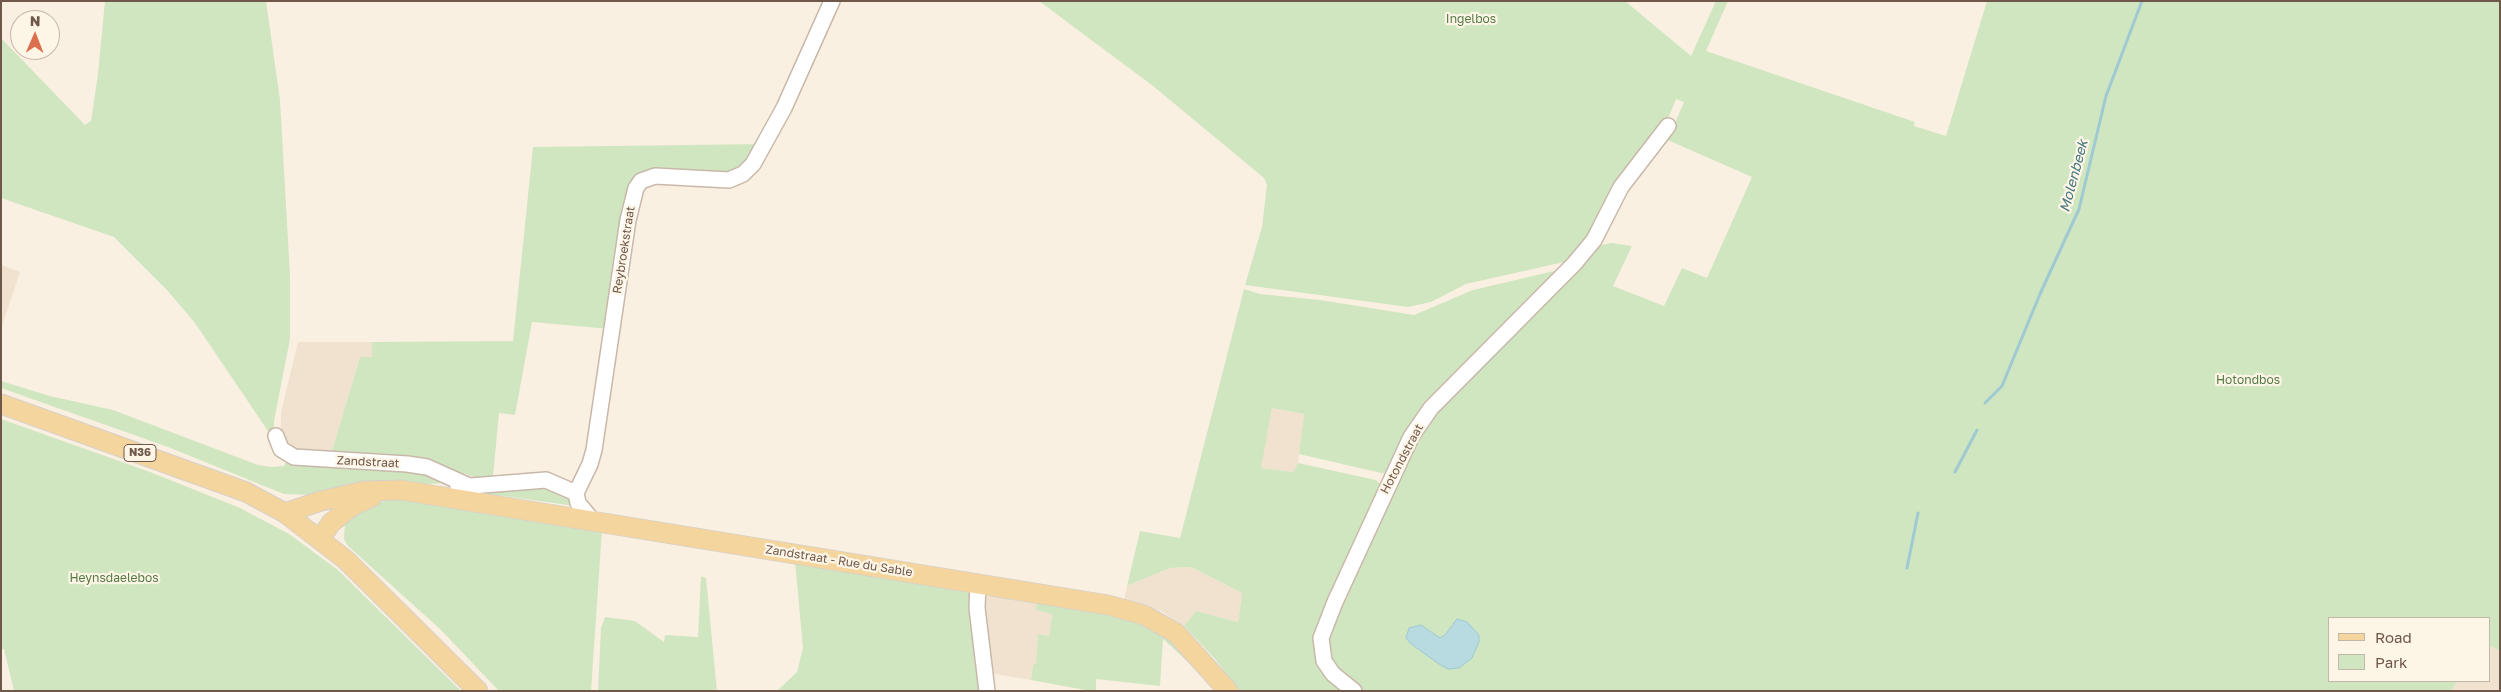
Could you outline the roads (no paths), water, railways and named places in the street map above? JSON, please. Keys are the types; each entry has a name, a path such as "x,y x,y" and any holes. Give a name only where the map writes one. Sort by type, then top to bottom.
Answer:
{"main road":[{"name":"N36","path":"1,404 246,492 285,513 320,539 372,585 478,691"},
{"name":"Zandstraat - Rue du Sable","path":"285,513 322,501 364,491 384,489 1108,605 1158,621 1176,632 1228,691"},
{"name":"Zandstraat - Rue du Sable","path":"320,539 331,523 364,499 376,496 420,494"}],"street":[{"name":"Reybroekstraat","path":"576,493 588,469 594,450 628,220 636,188 641,181 655,176 729,180 743,174 753,164 782,113 832,1"},
{"name":"Hotondstraat","path":"1354,691 1333,674 1324,661 1321,638 1335,602 1411,436 1432,408 1574,264 1594,240 1621,187 1668,126"},
{"name":"Zandstraat","path":"276,436 281,449 294,457 427,467 466,485"},
{"name":"Zandstraat","path":"420,494 466,485 546,480 576,493"},
{"path":"576,493 578,503 593,521"},
{"path":"978,583 976,608 987,691"}],"water":[{"path":"1457,619 1467,622 1479,635 1479,642 1472,658 1459,668 1448,669 1439,664 1411,644 1406,638 1409,628 1421,625 1440,638 1445,635"}],"waterway":[{"name":"Molenbeek","path":"1985,403 2002,386 2040,294 2079,209 2106,96 2142,1"},
{"name":"Molenbeek","path":"1955,472 1977,430"},
{"name":"Molenbeek","path":"1907,568 1918,513"}],"park label":[{"name":"Ingelbos","path":"1471,19"},
{"name":"Hotondbos","path":"2248,380"},
{"name":"Heynsdaelebos","path":"114,578"}]}
